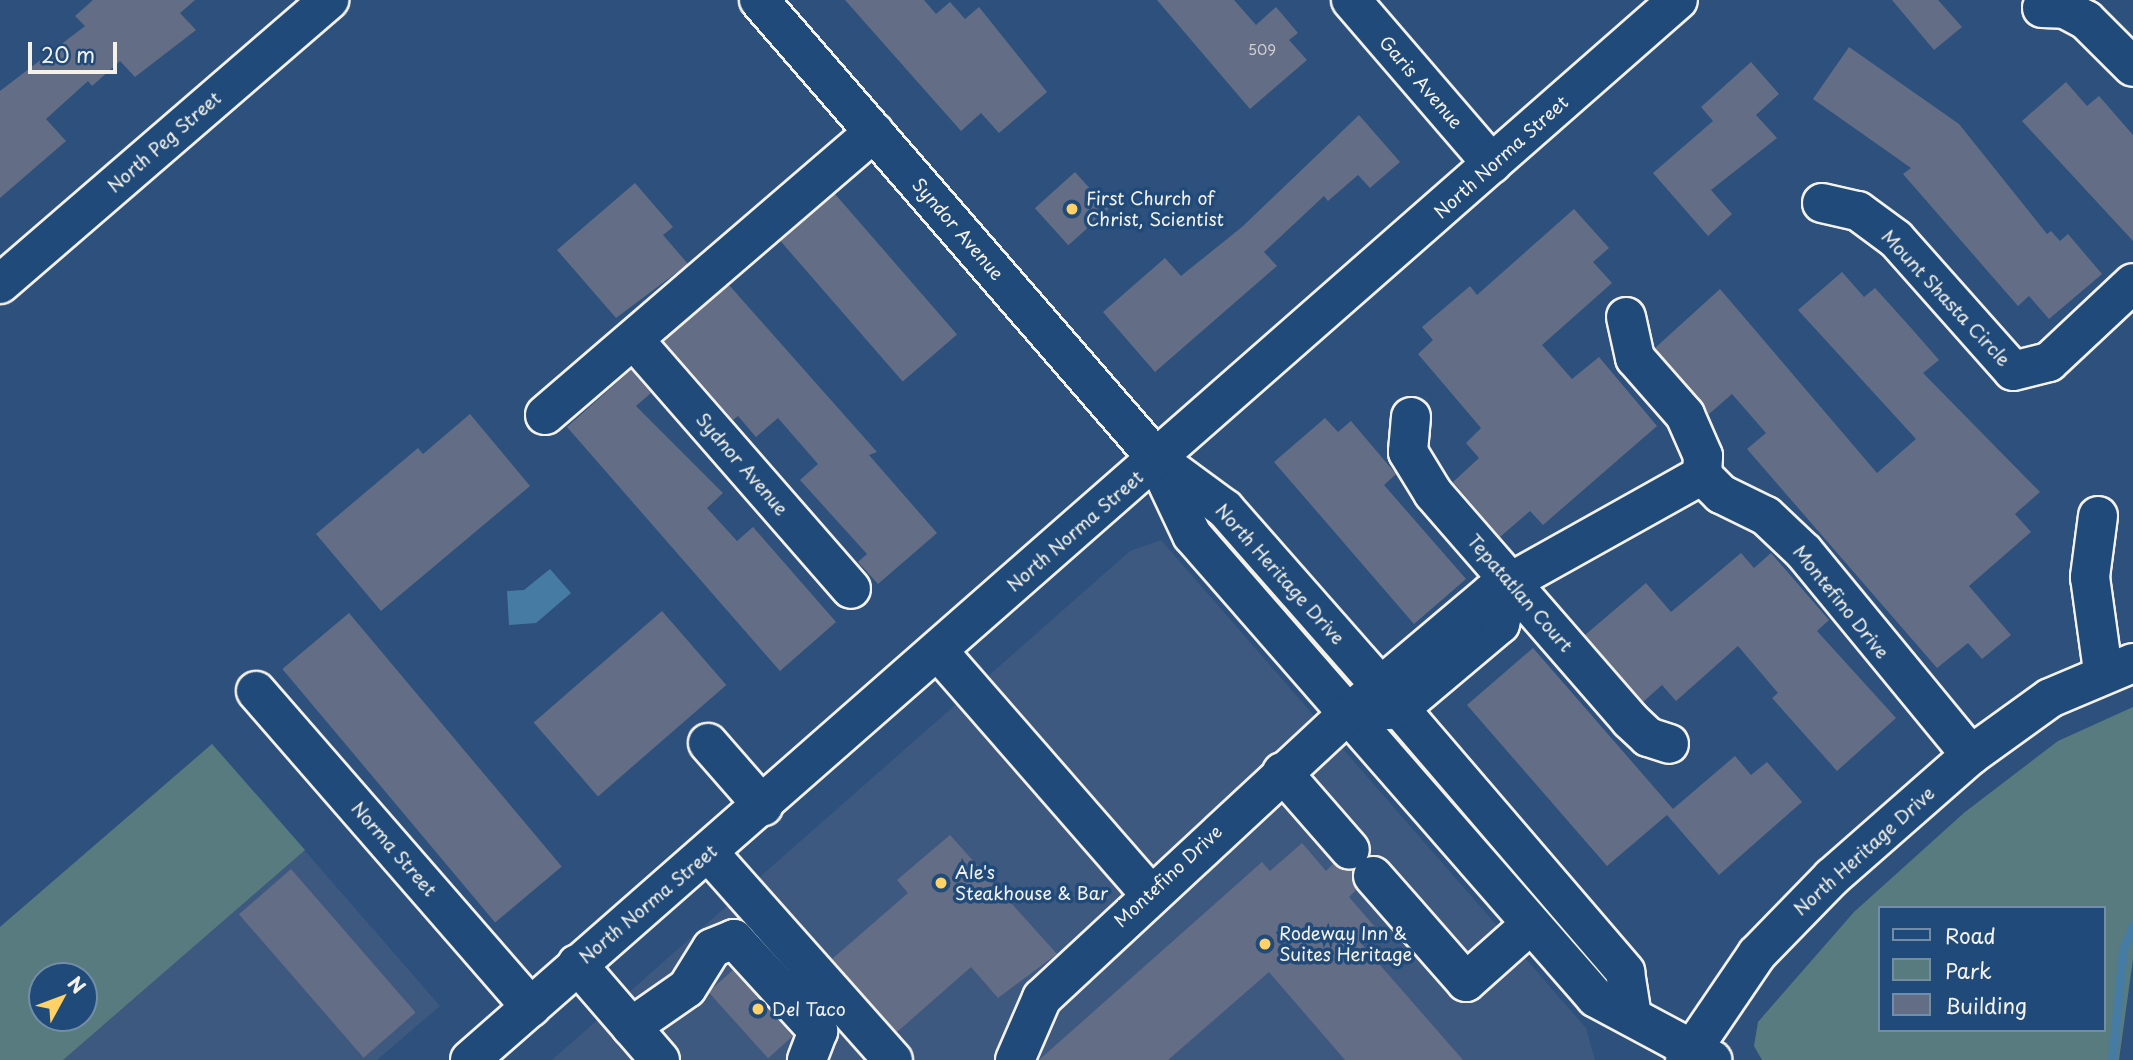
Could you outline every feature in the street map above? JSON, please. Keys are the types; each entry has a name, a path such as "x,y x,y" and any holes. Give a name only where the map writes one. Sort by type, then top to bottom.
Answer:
{"street":[{"name":"North Peg Street","path":"0,284 329,0"},
{"name":"Syndor Avenue","path":"759,0 1157,459"},
{"name":"Garis Avenue","path":"1351,0 1492,164"},
{"name":"North Norma Street","path":"470,1060 577,964 763,806 1678,0"},
{"path":"2042,8 2064,9 2086,20 2133,66"},
{"path":"545,415 874,132"},
{"name":"Mount Shasta Circle","path":"1822,203 1858,211 1896,239 2013,371 2049,362 2063,342 2133,283"},
{"path":"1349,713 1390,699 1500,624 1510,582 1702,475 1703,456 1685,415 1635,358 1626,317"},
{"name":"Sydnor Avenue","path":"634,340 851,589"},
{"name":"Tepatatlan Court","path":"1412,417 1408,452 1419,472 1630,720 1648,737 1669,744"},
{"name":"North Heritage Drive","path":"1157,459 1225,509 1625,972 1632,1016"},
{"name":"North Heritage Drive","path":"1157,459 1192,535 1596,998 1632,1016 1696,1056 1793,916 1971,755 2050,698 2118,667"},
{"name":"Montefino Drive","path":"1702,475 1721,494 1766,516 1804,552 1971,755"},
{"path":"2098,516 2090,577 2118,667"},
{"path":"938,651 1149,894"},
{"name":"Norma Street","path":"257,691 531,1007"},
{"name":"Montefino Drive","path":"1014,1060 1042,998 1149,894 1349,713"},
{"path":"709,743 763,806"},
{"path":"1282,772 1466,982 1531,924"},
{"path":"709,853 893,1060"},
{"path":"632,1027 687,988 712,948 734,939 818,1031 807,1060"},
{"path":"577,964 660,1060"}],"shaded area":[{"path":"1161,540 1586,1028 1595,1060 552,1060 1130,551"},
{"path":"550,569 571,593 536,623 509,625 507,591 524,590"},
{"path":"212,744 440,1006 377,1060 0,1060 0,927"}],"green space":[{"path":"2133,707 2133,959 2119,1060 1762,1060 1754,1046 1758,1022 1854,912 1965,812 2058,741"},
{"path":"212,744 305,850 98,1030 98,962 28,962 28,1032 95,1032 63,1060 0,1060 0,927"}],"building":[{"path":"93,0 195,0 180,13 196,30 135,77 120,61 92,86 88,81 46,119 66,141 0,198 0,91 85,26 75,16"},
{"path":"845,0 924,0 936,14 950,2 965,19 979,7 1047,92 999,133 981,113 961,131"},
{"path":"1157,0 1234,0 1256,25 1276,7 1298,33 1289,40 1307,60 1250,109"},
{"path":"1892,0 1938,0 1962,27 1934,50"},
{"path":"1849,47 1959,124 2047,234 2051,231 2060,241 2068,234 2102,274 2049,319 2029,296 2018,306 1903,174 1911,168 1813,99"},
{"path":"1751,62 1779,94 1756,115 1777,138 1711,190 1732,214 1708,236 1653,173 1713,121 1701,107"},
{"path":"2066,82 2087,106 2099,96 2133,135 2133,241 2022,121"},
{"path":"1359,115 1400,162 1370,188 1358,175 1328,201 1324,196 1264,252 1277,266 1155,372 1103,312 1165,258 1181,276 1242,227"},
{"path":"1075,172 1108,209 1068,245 1035,208"},
{"path":"635,183 673,227 663,235 688,264 616,318 557,250"},
{"path":"835,194 957,334 903,382 781,241"},
{"path":"1574,209 1609,248 1593,262 1612,283 1542,345 1572,379 1599,357 1657,426 1543,525 1530,511 1500,537 1453,482 1479,458 1466,443 1481,428 1418,354 1433,340 1422,327 1470,286 1477,295"},
{"path":"1842,272 1864,297 1875,288 1912,329 1939,360 1923,373 2040,492 2015,514 2031,532 1969,586 2011,635 1982,659 1968,643 1937,668 1747,449 1766,433 1732,394 1709,414 1655,348 1720,289 1877,473 1916,439 1798,310"},
{"path":"729,285 877,452 869,455 937,533 878,584 858,562 867,554 800,480 818,464 778,418 756,437 738,416 733,420 664,341"},
{"path":"631,370 651,393 636,406 723,493 707,508 737,541 753,527 836,622 780,671 567,427"},
{"path":"470,414 530,486 381,611 316,534 418,448 423,454"},
{"path":"1325,418 1338,432 1351,421 1396,474 1384,485 1466,579 1414,624 1274,462"},
{"path":"1741,553 1754,568 1771,553 1829,620 1817,631 1896,718 1837,771 1772,698 1778,693 1738,646 1676,701 1662,685 1643,702 1585,635 1646,583 1671,612"},
{"path":"662,611 726,685 598,796 534,723"},
{"path":"349,613 562,867 495,922 282,669"},
{"path":"1533,648 1673,809 1735,756 1751,775 1767,762 1802,802 1719,875 1667,815 1607,866 1467,705"},
{"path":"950,835 1057,954 998,998 971,967 897,1032 832,959 908,893 897,880"},
{"name":"Rodeway Inn & Suites Heritage","path":"1302,843 1326,871 1333,864 1352,871 1356,890 1349,897 1375,927 1359,941 1463,1060 1345,1060 1269,972 1168,1060 1039,1060 1262,862 1270,871"},
{"path":"291,869 416,1012 364,1058 239,914"},
{"name":"Del Taco","path":"733,970 793,1036 768,1058 708,992"}],"waterway":[{"path":"2112,1060 2123,949 2133,925"}],"place":[{"name":"First Church of Christ, Scientist","path":"1072,209"},
{"name":"Ale's Steakhouse & Bar","path":"941,883"},
{"name":"Rodeway Inn & Suites Heritage","path":"1265,944"},
{"name":"Del Taco","path":"758,1009"}]}
